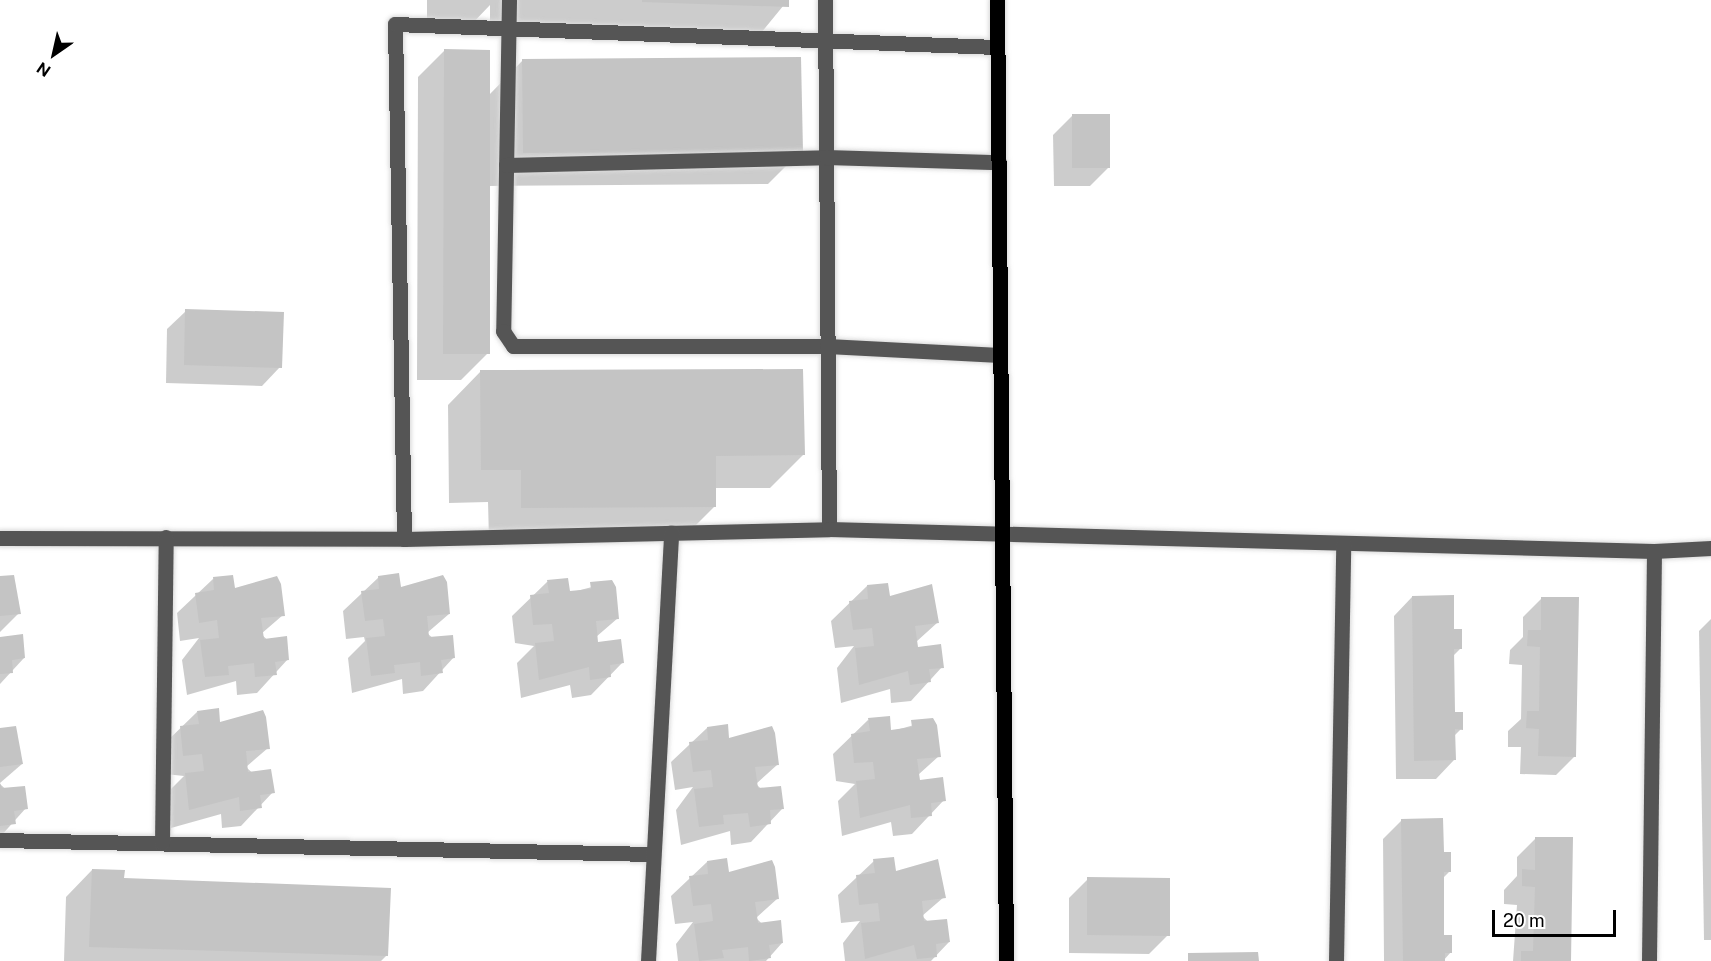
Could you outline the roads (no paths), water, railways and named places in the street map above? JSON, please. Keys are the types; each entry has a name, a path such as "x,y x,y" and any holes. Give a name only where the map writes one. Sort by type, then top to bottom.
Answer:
{"main road":[{"path":"997,0 1006,961"}],"street":[{"path":"509,0 503,331 513,346 827,346 1000,355"},
{"path":"825,0 829,529"},
{"path":"404,539 395,24 825,38 998,47"},
{"path":"506,165 826,157 999,162"},
{"path":"0,538 404,539 829,529 1654,551 1711,548"},
{"path":"648,961 671,533"},
{"path":"162,843 166,537"},
{"path":"1336,961 1343,543"},
{"path":"1649,961 1654,551"},
{"path":"0,840 652,855"}]}
